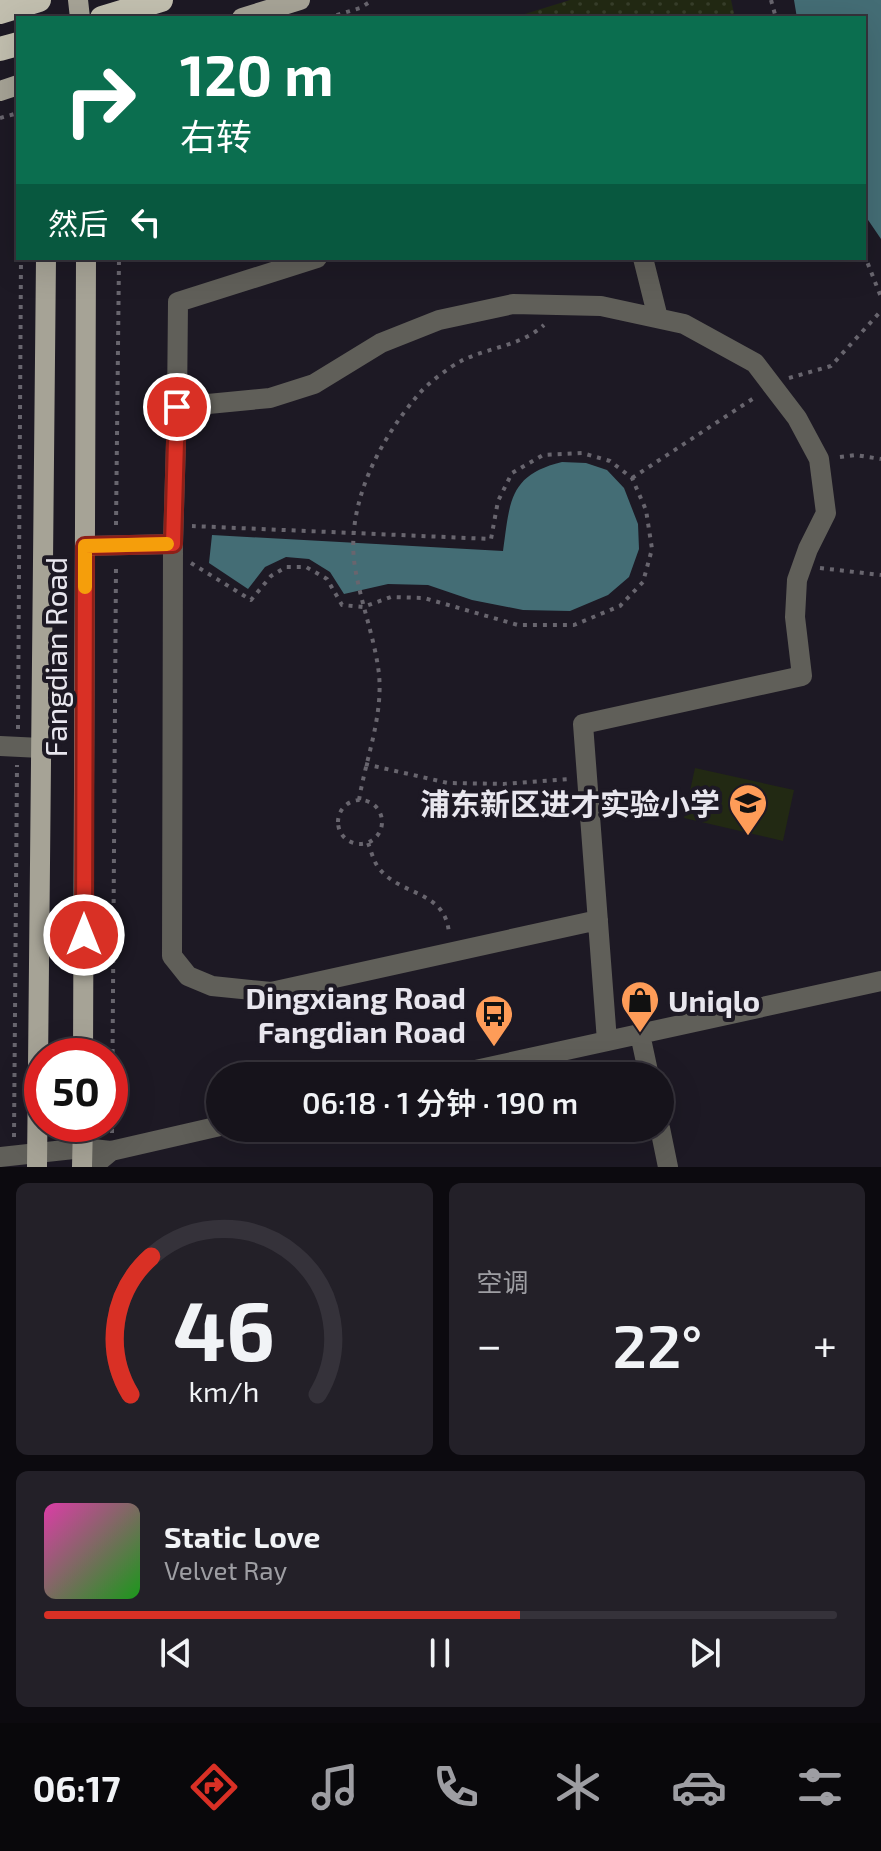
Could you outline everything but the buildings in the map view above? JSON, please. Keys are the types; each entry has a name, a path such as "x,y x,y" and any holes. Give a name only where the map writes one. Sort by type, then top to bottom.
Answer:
{"highway":[{"path":"0,12 39,0"},
{"path":"109,16 161,0"}],"main road":[{"path":"248,16 300,0"},
{"name":"Fangdian Road","path":"37,1160 46,260"},
{"name":"Fangdian Road","path":"83,1038 86,260"}],"street":[{"path":"311,260 178,302 173,540 172,956 188,976 212,986 271,992 598,920"},
{"path":"644,260 658,318"},
{"path":"177,407 270,398 314,384 381,343 439,320 513,304 601,306 684,324 755,363 797,418 819,459 826,513 797,580 795,617 802,676 583,724 607,1041"},
{"path":"85,546 173,540"},
{"path":"9,746 41,748"},
{"path":"512,1062 881,981"},
{"path":"640,1034 646,1062"},
{"path":"7,1156 37,1160 82,1158 206,1129"},
{"path":"663,1142 668,1167"},
{"path":"92,1167 111,1151"}],"path":[{"path":"334,16 360,8 373,0"},
{"path":"866,259 881,297"},
{"path":"7,1156 9,746 21,260"},
{"path":"111,1151 119,260"},
{"path":"359,800 380,706 379,672 355,568 354,532 357,506 378,452 420,393 460,361 533,336 548,322 552,305"},
{"path":"582,453 610,461 632,478 646,510 652,549 643,582 620,606 574,625 518,625 424,598 391,597 363,607 342,605 327,579 306,567 286,567 271,576 251,600 173,540 354,532 491,539 498,501 512,473 543,455 582,453"},
{"path":"819,459 855,455 881,459"},
{"path":"802,566 881,575"},
{"path":"365,764 448,783 504,784 587,778"},
{"path":"352,801 374,805 381,818 379,833 368,843 353,843 339,829 337,822 341,809 352,801"},
{"path":"368,843 378,867 401,886 432,900 442,910 448,925 451,953"}],"green space":[{"path":"570,0 731,0 735,16 518,16"},
{"path":"695,768 794,790 783,841 684,818"}],"water":[{"path":"794,0 881,0 881,239 866,217 866,16 797,16"},
{"path":"562,462 586,463 607,470 624,488 638,524 639,549 629,577 608,595 570,611 523,610 472,600 428,585 388,584 344,594 330,572 309,559 286,557 265,567 248,589 209,563 212,535 503,551 511,505 521,483 544,468"}],"slow traffic":[{"path":"85,587 85,546 167,544"}],"place":[{"name":"浦东新区进才实验小学","path":"748,837"},
{"name":"Uniqlo","path":"640,1034"},
{"name":"Dingxiang Road Fangdian Road","path":"494,1048"}],"route":[{"path":"84,935 85,546 173,544 177,407"}]}
